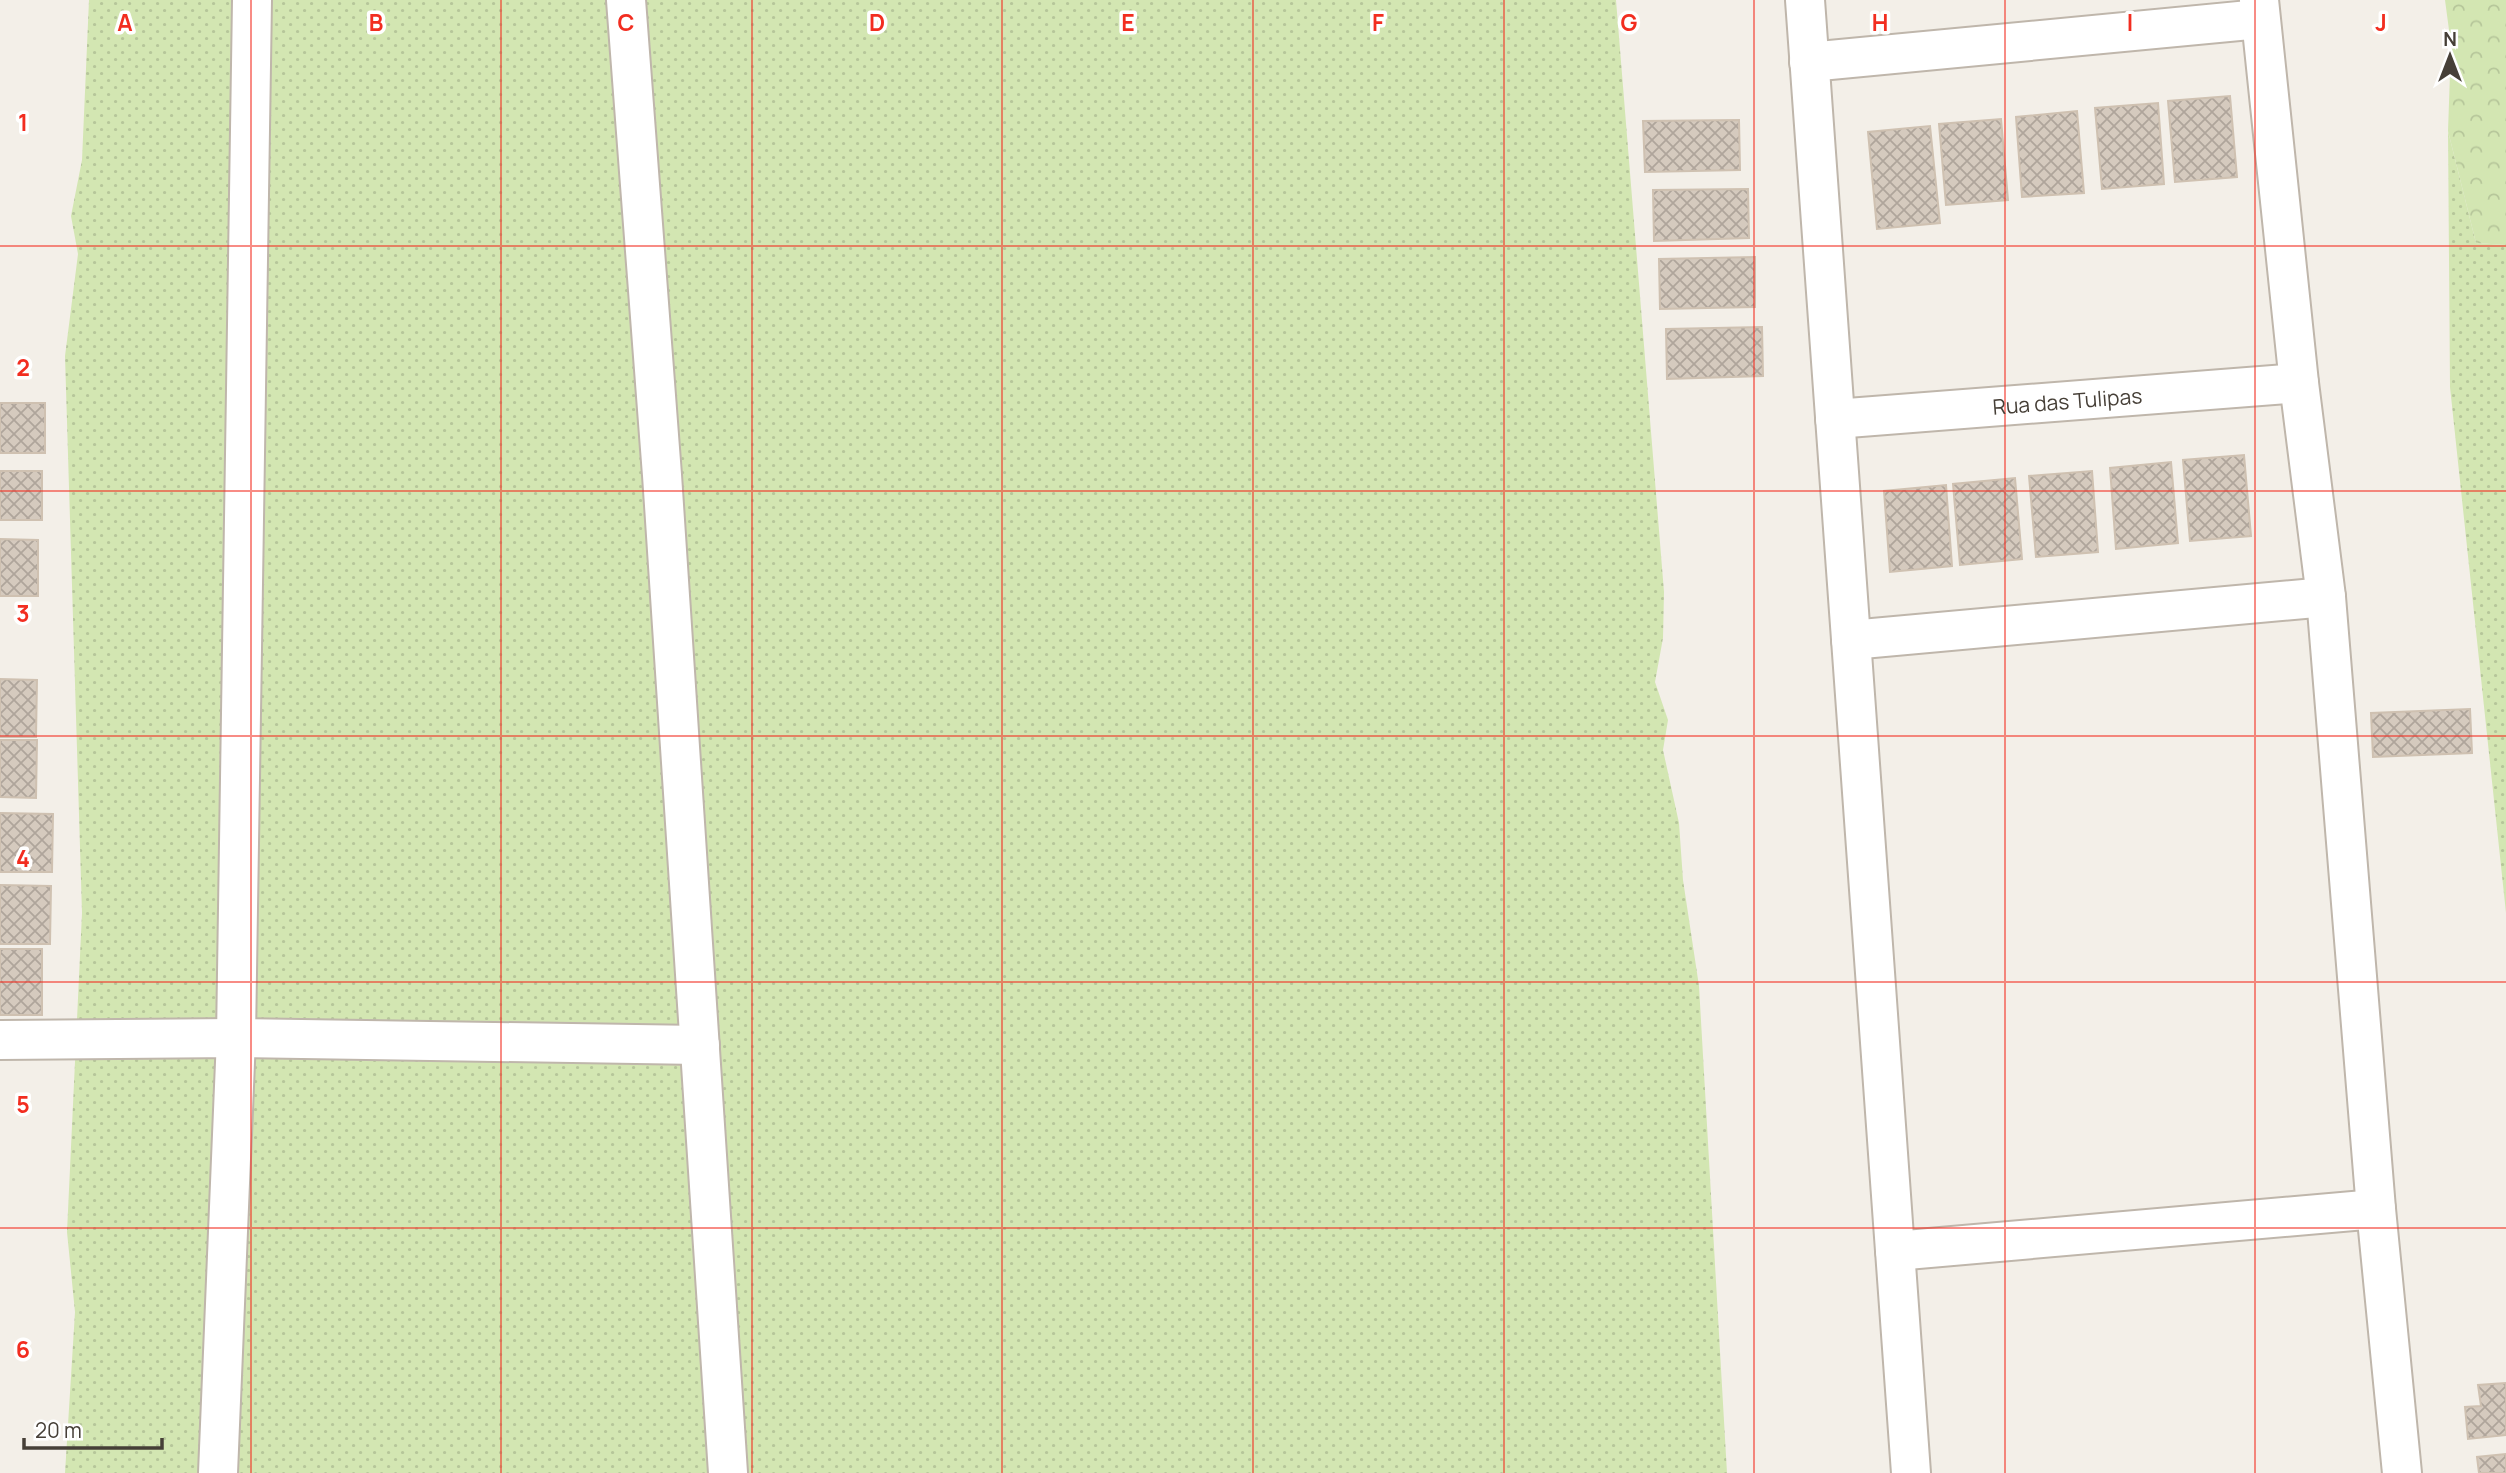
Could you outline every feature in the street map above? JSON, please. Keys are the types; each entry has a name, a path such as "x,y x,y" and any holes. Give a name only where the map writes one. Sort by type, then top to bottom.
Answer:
{"street":[{"path":"218,1473 236,1038 252,0"},
{"path":"626,0 663,489 728,1473"},
{"path":"1805,0 1911,1473"},
{"path":"1809,62 2260,10 2299,383 2326,597 2376,1209 2402,1473"},
{"name":"Rua das Tulipas","path":"1835,419 2299,383"},
{"path":"1851,640 2326,597"},
{"path":"0,1040 236,1038 700,1045"},
{"path":"1895,1251 2376,1209"}],"green space":[{"path":"89,0 1616,0 1664,592 1663,638 1655,682 1668,720 1663,750 1679,823 1683,880 1699,986 1727,1473 65,1473 75,1312 67,1232 82,913 65,356 78,254 71,216 82,160"},
{"path":"2445,0 2506,0 2506,245 2476,243 2448,131 2451,45"},
{"path":"2448,131 2476,243 2506,245 2506,913 2450,387"}],"building":[{"path":"2230,96 2237,177 2175,182 2168,101"},
{"path":"2158,103 2164,184 2102,189 2095,108"},
{"path":"2077,111 2084,193 2022,197 2016,117"},
{"path":"2001,119 2008,200 1946,205 1939,124"},
{"path":"1739,120 1740,170 1645,172 1643,121"},
{"path":"1930,126 1940,223 1877,229 1868,132"},
{"path":"1748,189 1749,238 1654,241 1653,190"},
{"path":"1755,257 1755,307 1660,309 1659,259"},
{"path":"1762,327 1763,376 1667,379 1666,329"},
{"path":"0,403 45,403 45,453 0,453"},
{"path":"2244,455 2251,536 2190,541 2183,460"},
{"path":"2171,462 2178,543 2116,549 2110,468"},
{"path":"0,471 42,471 42,520 0,520"},
{"path":"2092,471 2098,552 2036,557 2029,476"},
{"path":"2015,478 2022,559 1960,565 1953,484"},
{"path":"1946,485 1952,566 1890,572 1884,491"},
{"path":"0,539 38,540 38,596 0,596"},
{"path":"0,679 37,680 36,737 0,737"},
{"path":"2470,709 2472,753 2373,757 2371,713"},
{"path":"0,740 37,740 36,798 0,797"},
{"path":"0,813 53,814 52,872 0,872"},
{"path":"0,885 51,886 50,944 0,944"},
{"path":"0,949 42,949 42,1015 0,1015"},
{"path":"2506,1383 2506,1435 2468,1439 2465,1407 2481,1406 2478,1385"},
{"path":"2506,1454 2506,1473 2479,1473 2477,1457"}]}
